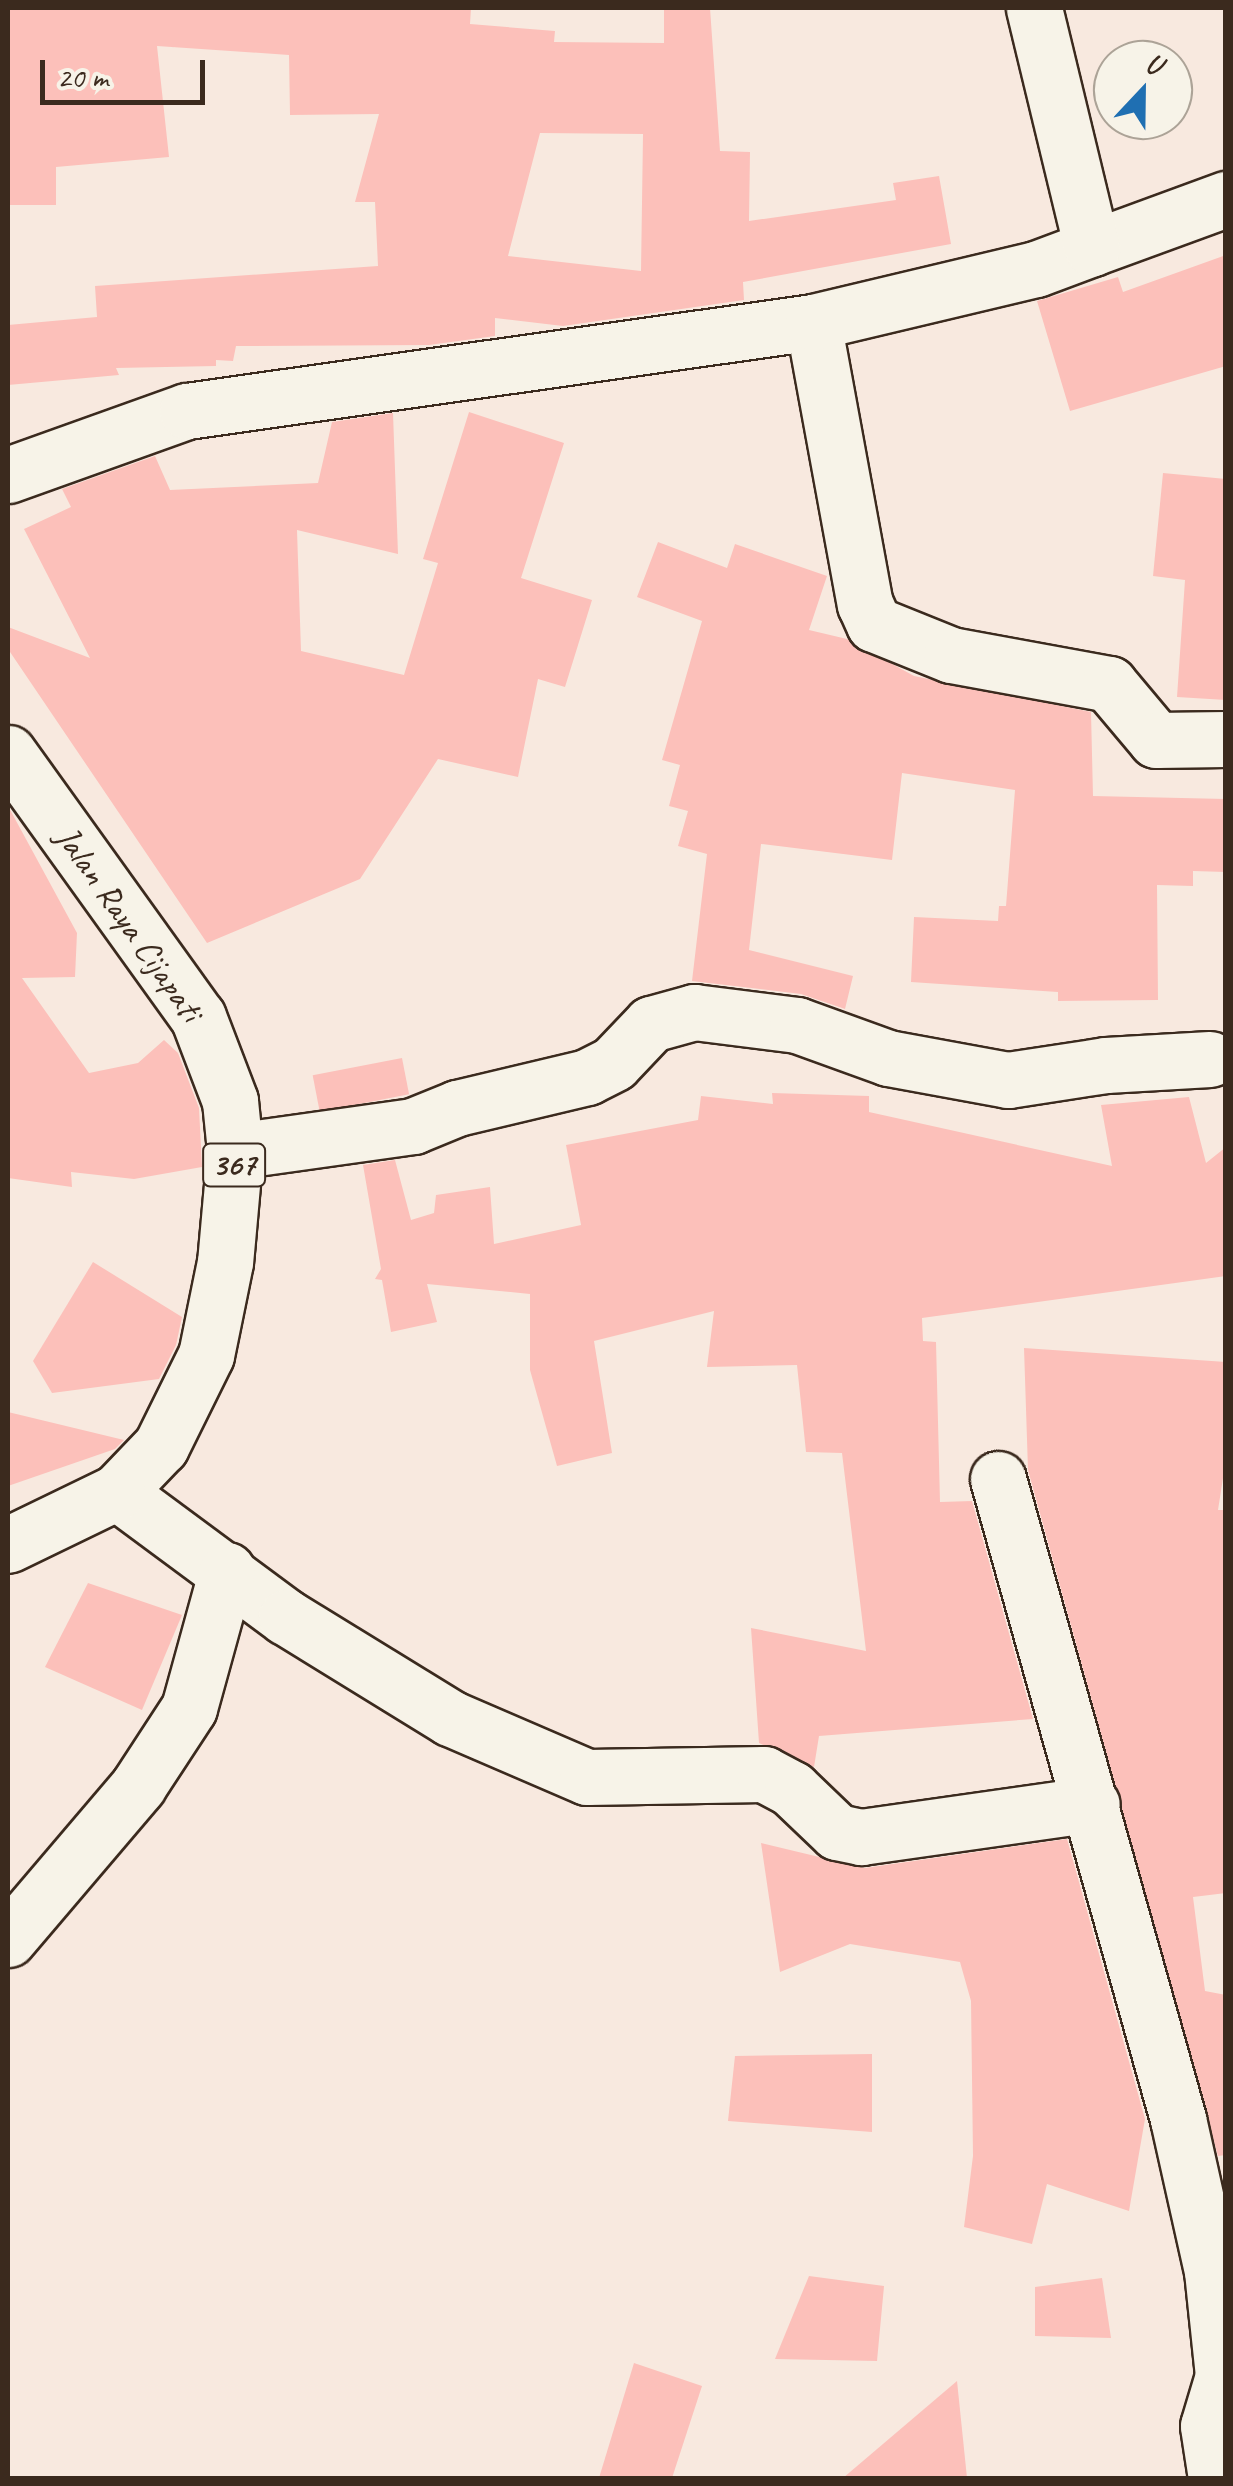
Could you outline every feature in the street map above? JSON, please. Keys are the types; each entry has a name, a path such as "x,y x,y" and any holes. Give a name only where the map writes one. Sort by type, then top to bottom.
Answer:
{"street":[{"path":"1034,8 1092,248"},
{"path":"8,475 187,411 813,322 1036,269 1226,198"},
{"path":"813,322 865,604 874,624 951,655 1109,684 1156,740 1226,739"},
{"name":"Jalan Raya Cijapati","path":"8,753 198,1017 230,1101 235,1151 225,1262 206,1355 162,1446 117,1492 8,1545"},
{"path":"235,1151 413,1126 458,1108 587,1077 614,1062 652,1024 694,1012 798,1025 888,1058 1008,1080 1210,1059"},
{"path":"998,1478 1178,2119 1212,2271 1223,2376 1208,2426 1216,2478"},
{"path":"117,1492 286,1617 450,1718 586,1776 624,1781 764,1774 792,1789 837,1832 861,1838 1092,1804"},
{"path":"8,1938 138,1786 189,1708 227,1570"}],"building":[{"path":"8,8 471,8 470,24 555,31 554,42 664,43 664,8 710,8 720,151 750,152 749,221 896,200 893,183 939,176 951,244 743,282 744,300 563,326 495,318 495,336 429,345 236,346 233,361 216,360 216,366 116,368 119,375 8,385 8,325 97,317 95,286 378,266 375,202 355,202 379,114 290,115 289,55 157,46 169,157 56,167 56,205 8,205","holes":["540,133 643,134 641,271 508,256"]},
{"path":"1226,255 1226,366 1070,411 1037,301 1118,277 1123,292"},
{"path":"469,412 564,443 521,578 592,600 565,687 538,679 518,777 438,759 360,879 207,943 8,649 8,627 90,658 24,529 71,507 62,489 155,456 170,490 318,483 332,422 393,413 398,554 297,530 301,651 404,675 438,563 423,559"},
{"path":"1163,473 1226,479 1226,700 1177,697 1185,580 1153,576"},
{"path":"658,542 727,568 735,544 827,576 809,630 847,639 914,676 1091,712 1093,796 1226,799 1226,872 1193,871 1193,886 1157,885 1158,1000 1058,1001 1058,992 911,982 914,917 998,921 999,906 1006,906 1015,790 902,773 892,860 761,844 749,950 853,976 845,1009 801,994 692,981 707,854 678,846 688,811 669,806 680,765 662,760 702,621 637,597"},
{"path":"8,806 77,933 75,977 22,978 89,1073 138,1063 164,1040 178,1053 199,1108 202,1167 134,1179 71,1172 72,1187 8,1178"},
{"path":"402,1058 409,1094 320,1112 313,1075"},
{"path":"772,1093 869,1096 869,1112 1112,1166 1101,1105 1189,1097 1206,1163 1226,1147 1226,1276 922,1318 923,1341 936,1342 940,1502 972,1501 1033,1719 819,1736 814,1767 759,1743 751,1628 866,1651 842,1453 806,1452 797,1365 707,1367 714,1311 594,1341 612,1453 557,1466 530,1370 530,1294 427,1284 437,1322 391,1332 382,1280 375,1279 381,1269 363,1165 395,1160 411,1220 434,1213 436,1195 490,1187 494,1244 581,1225 566,1145 698,1120 701,1096 773,1104"},
{"path":"93,1262 182,1317 176,1345 159,1379 52,1393 33,1361"},
{"path":"1024,1348 1226,1362 1226,1459 1218,1510 1226,1510 1226,1893 1193,1897 1205,1991 1226,1995 1226,2155 1218,2156 1028,1470"},
{"path":"8,1412 124,1440 115,1449 8,1486"},
{"path":"88,1583 182,1615 142,1710 45,1667"},
{"path":"1067,1839 1145,2119 1129,2211 1047,2184 1032,2244 964,2227 973,2156 971,2001 960,1962 850,1944 780,1972 761,1843 865,1868"},
{"path":"872,2054 872,2132 728,2121 735,2056"},
{"path":"809,2276 884,2286 877,2361 775,2359"},
{"path":"1102,2278 1111,2338 1035,2336 1035,2287"},
{"path":"634,2363 702,2386 672,2478 599,2478"},
{"path":"957,2381 967,2478 843,2478"}]}
